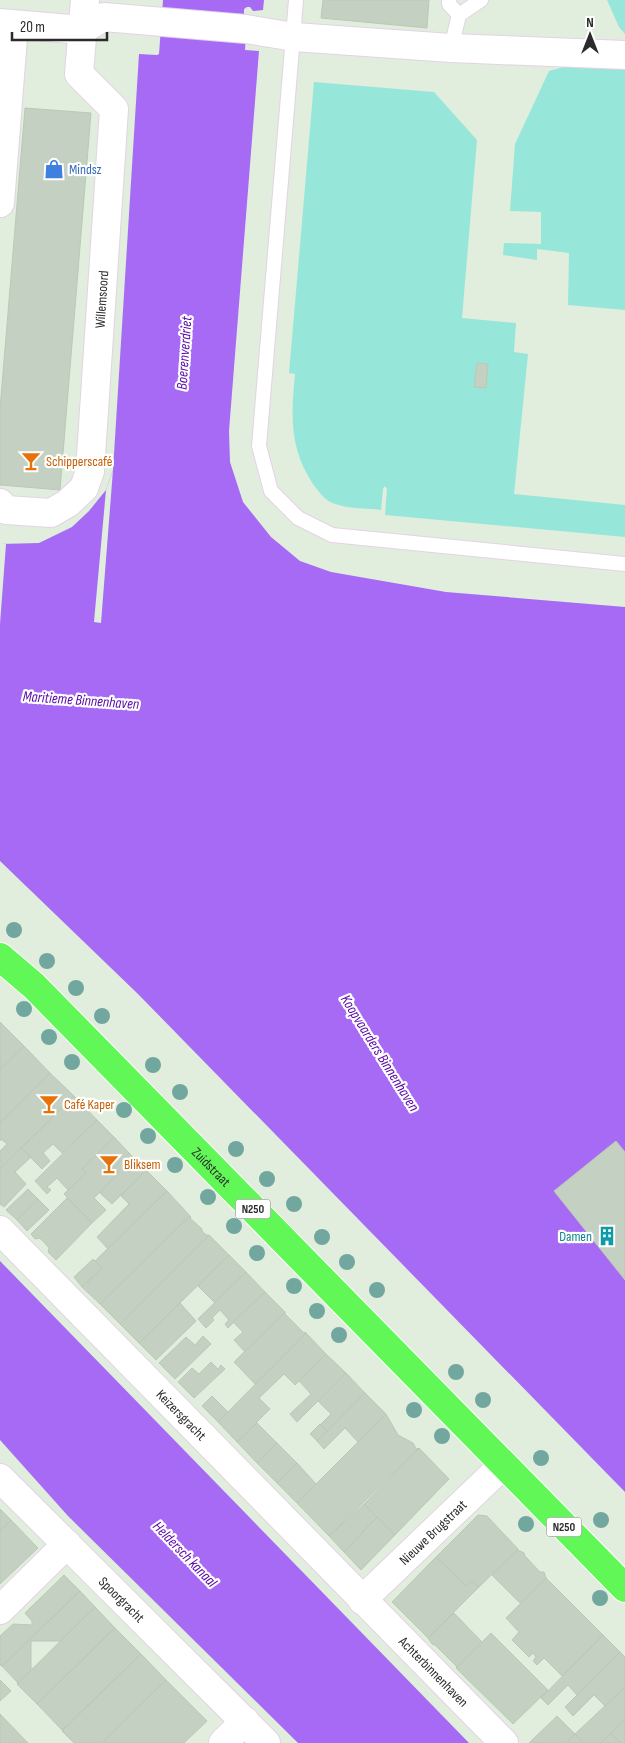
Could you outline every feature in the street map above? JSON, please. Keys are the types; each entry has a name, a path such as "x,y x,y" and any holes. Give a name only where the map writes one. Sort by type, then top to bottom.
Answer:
{"main road":[{"name":"Zuidstraat","path":"0,957 40,992 503,1465"},
{"name":"N250","path":"503,1465 625,1588"}],"street":[{"path":"0,204 7,24 91,15 246,29 294,37 451,48 625,55"},
{"name":"Willemsoord","path":"0,504 6,510 51,513 68,503 84,488 90,471 114,109 79,74 91,15"},
{"name":"Keizersgracht","path":"0,1230 362,1600"},
{"name":"Nieuwe Brugstraat","path":"362,1600 503,1465"},
{"name":"Spoorgracht","path":"0,1478 266,1743"},
{"path":"0,1610 66,1544"},
{"name":"Achterbinnenhaven","path":"362,1600 504,1743"},
{"path":"222,1743 245,1721"}],"lane":[{"path":"296,0 259,446 271,491 298,518 332,535 625,564"},
{"path":"449,0 449,4 460,14"},
{"path":"451,48 460,14 481,0"}],"shaded area":[{"path":"607,0 625,0 625,34 619,27"},
{"path":"578,63 625,67 625,310 568,305 569,253 537,249 537,260 503,255 504,243 541,244 541,212 510,211 515,144 549,71"},
{"path":"314,82 434,92 477,140 462,318 516,323 514,352 528,354 514,494 625,505 625,537 385,515 387,489 385,486 381,510 352,508 331,503 313,484 305,471 296,444 293,417 295,374 289,373"}],"water":[{"path":"163,0 264,0 263,10 253,11 250,7 244,9 244,16 247,16 245,50 259,51 229,431 230,462 243,502 271,537 300,561 331,572 446,592 625,607 625,1492 138,994 0,861 0,544 39,543 72,527 89,511 106,490 113,470 139,54 159,54"},
{"name":"Heldersch kanaal","path":"0,1261 469,1743 298,1743 68,1516 0,1440"}],"pier":[{"path":"113,470 101,623 94,622 106,490"},
{"path":"0,544 6,544 0,624"}],"building":[{"path":"323,0 429,0 427,28 321,18"},
{"path":"25,108 91,113 60,490 0,485 0,409"},
{"path":"477,363 488,364 486,388 474,387"},
{"path":"0,1022 24,1046 0,1070"},
{"path":"24,1046 50,1073 0,1123 0,1070"},
{"path":"50,1073 74,1096 0,1169 0,1151 7,1144 1,1139 0,1141 0,1123"},
{"path":"74,1096 97,1120 62,1153 53,1144 43,1153 50,1161 42,1169 21,1148"},
{"path":"97,1120 114,1137 82,1169 86,1173 68,1190 57,1178 47,1187 51,1190 47,1194 35,1181"},
{"path":"114,1137 129,1153 114,1168 119,1172 94,1198 106,1210 92,1223 64,1194 86,1173 82,1169"},
{"name":"Damen","path":"616,1141 625,1152 625,1280 554,1191"},
{"path":"21,1148 31,1157 15,1172 26,1184 4,1207 0,1204 0,1169"},
{"path":"129,1153 146,1170 112,1204 100,1193 119,1172 114,1168"},
{"path":"146,1170 167,1191 108,1249 97,1237 129,1204 121,1196"},
{"path":"28,1189 38,1199 17,1220 6,1210"},
{"path":"167,1191 190,1216 100,1304 82,1287 102,1268 95,1261"},
{"path":"67,1198 92,1223 56,1260 48,1252 49,1248 40,1238 35,1239 31,1234"},
{"path":"38,1199 49,1210 27,1231 17,1220"},
{"path":"190,1216 206,1235 209,1235 120,1324 100,1304"},
{"path":"209,1235 229,1255 139,1343 120,1324"},
{"path":"229,1255 246,1272 215,1303 198,1286"},
{"path":"93,1259 102,1268 82,1287 74,1277"},
{"path":"246,1272 265,1292 228,1328 225,1324 229,1320 220,1310 206,1328 198,1319"},
{"path":"265,1292 285,1312 245,1352 234,1340 243,1332 233,1322"},
{"path":"180,1303 196,1321 156,1360 139,1343"},
{"path":"285,1312 306,1333 255,1384 234,1362"},
{"path":"306,1333 326,1354 295,1385 284,1374 259,1398 270,1409 237,1442 218,1422"},
{"path":"203,1336 211,1344 175,1379 159,1363 186,1337 195,1345"},
{"path":"326,1354 346,1373 297,1422 290,1414 311,1394 299,1381"},
{"path":"211,1362 218,1369 221,1365 225,1369 194,1398 178,1382 192,1368 199,1374"},
{"path":"346,1373 365,1393 327,1431 321,1424 331,1414 318,1401"},
{"path":"365,1393 386,1414 358,1442 345,1428 324,1449 317,1441"},
{"path":"212,1396 228,1412 218,1422 202,1406"},
{"path":"386,1414 398,1435 413,1443 416,1449 419,1448 329,1536 297,1503"},
{"path":"257,1423 277,1443 257,1463 237,1442"},
{"path":"320,1424 327,1431 317,1441 310,1434"},
{"path":"277,1443 297,1463 277,1483 257,1463"},
{"path":"419,1448 449,1479 395,1535 364,1504"},
{"path":"297,1463 316,1484 297,1503 277,1483"},
{"path":"364,1504 377,1517 344,1552 329,1536"},
{"path":"0,1509 11,1520 0,1531"},
{"path":"478,1515 487,1516 518,1549 479,1587 472,1581 466,1586 436,1557"},
{"path":"377,1517 395,1535 361,1570 344,1552"},
{"path":"11,1520 38,1548 0,1584 0,1531"},
{"path":"518,1550 524,1553 540,1572 544,1572 546,1578 521,1604 492,1575"},
{"path":"436,1557 466,1586 472,1581 479,1587 428,1638 392,1602"},
{"path":"64,1575 80,1591 2,1666 0,1665 0,1636 13,1624 32,1625 32,1621 25,1613"},
{"path":"546,1578 603,1635 562,1676 544,1658 537,1665 533,1661 536,1657 533,1653 529,1657 512,1640 519,1632 506,1618"},
{"path":"80,1591 95,1607 61,1641 31,1641 31,1670 18,1683 2,1666"},
{"path":"95,1607 115,1628 37,1704 17,1684"},
{"path":"454,1613 482,1642 457,1667 428,1638"},
{"path":"115,1628 141,1654 62,1730 37,1704"},
{"path":"491,1633 548,1690 513,1724 456,1668"},
{"path":"603,1635 620,1652 577,1695 568,1685 548,1705 541,1698"},
{"path":"620,1652 625,1657 625,1687 605,1706 594,1695 573,1716 565,1707"},
{"path":"141,1654 166,1680 102,1743 74,1743 62,1731"},
{"path":"0,1680 11,1691 0,1701"},
{"path":"166,1680 207,1721 184,1743 102,1743"},
{"path":"625,1687 625,1720 601,1743 584,1743 575,1734"},
{"path":"0,1714 28,1743 0,1743"},
{"path":"557,1716 575,1734 566,1743 529,1743"},
{"path":"625,1720 625,1743 621,1743 611,1733"},
{"path":"611,1733 621,1743 601,1743"},
{"path":"575,1734 584,1743 566,1743"}],"place":[{"name":"Mindsz","path":"54,169"},
{"name":"Schipperscafé","path":"31,461"},
{"name":"Café Kaper","path":"49,1104"},
{"name":"Bliksem","path":"109,1164"},
{"name":"Damen","path":"607,1236"}],"water label":[{"name":"Boerenverdriet","path":"184,353"},
{"name":"Maritieme Binnenhaven","path":"81,700"},
{"name":"Koopvaarders Binnenhaven","path":"380,1053"}]}
